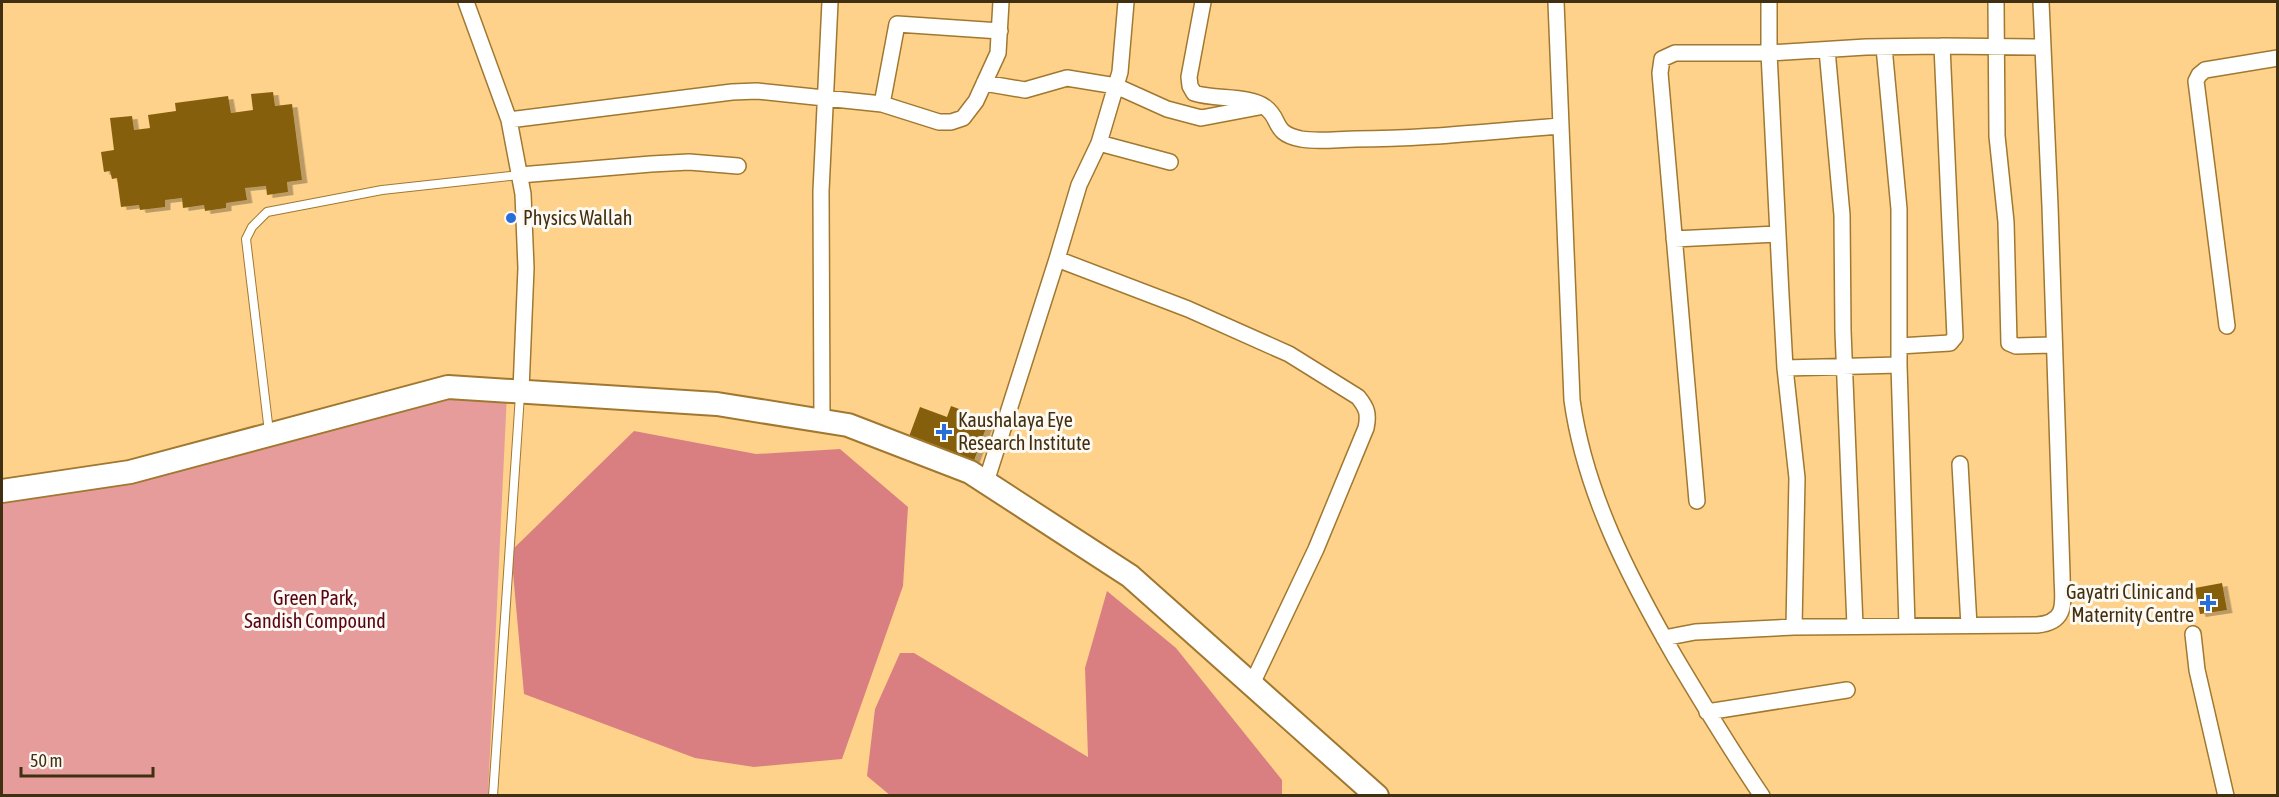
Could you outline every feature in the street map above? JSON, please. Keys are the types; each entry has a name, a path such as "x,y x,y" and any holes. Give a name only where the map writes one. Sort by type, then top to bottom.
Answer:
{"main road":[{"path":"2,491 130,472 448,387 717,404 848,425 970,472 1130,576 1251,686 1377,795"}],"street":[{"path":"466,2 509,120 523,194 526,268 521,390"},
{"path":"822,421 821,203 830,2"},
{"path":"509,120 732,92 757,91 882,104 939,122 951,122 963,118 976,101 998,53 1001,2"},
{"path":"986,482 1057,259 1078,185 1099,143 1116,86 1120,72 1126,2"},
{"path":"1203,2 1189,77 1194,93 1206,97 1247,101 1264,106 1278,127 1286,134 1302,139 1381,139 1561,126"},
{"path":"1556,2 1572,400 1577,437 1590,479 1622,561 1707,712 1762,795"},
{"path":"1769,2 1768,53 1777,234 1785,368 1797,478 1794,627"},
{"path":"1996,2 1997,136 2006,222 2009,343 2016,346 2054,345"},
{"path":"1664,638 1695,632 1794,627 2049,624 2057,619 2062,610 2041,2"},
{"path":"882,104 897,24 1000,32"},
{"path":"1899,346 1950,343 1955,338 1942,46"},
{"path":"1697,501 1660,73 1662,59 1675,52 1768,53 1942,46 2043,47"},
{"path":"1884,47 1899,209 1899,365 1907,626"},
{"path":"1827,50 1842,215 1844,366 1855,626"},
{"path":"2227,326 2196,81 2205,70 2277,58"},
{"path":"984,83 1025,90 1067,78 1116,86 1167,109 1201,118 1264,106"},
{"path":"1099,143 1170,162"},
{"path":"520,175 689,162 738,166"},
{"path":"1674,239 1777,234"},
{"path":"1057,259 1188,309 1289,354 1358,397 1366,407 1368,417 1362,439 1316,549 1251,686"},
{"path":"1785,368 1899,365"},
{"path":"1960,464 1969,626"},
{"path":"2193,634 2197,670 2226,795"},
{"path":"1707,712 1847,690"}],"lane":[{"path":"269,435 246,239 252,226 267,212 382,190 520,175"},
{"path":"493,795 521,390"}],"green space":[{"name":"Green Park, Sandish Compound","path":"448,387 507,393 488,795 2,796 2,492"}],"shaded area":[{"path":"634,431 756,454 840,449 908,507 903,586 842,759 754,767 695,758 524,694 511,551"},
{"path":"1107,591 1176,648 1282,780 1282,795 891,796 867,776 875,709 900,653 914,653 1088,757 1085,668"}],"building":[{"path":"273,92 275,106 292,104 302,180 287,182 288,192 267,195 266,186 245,188 247,200 226,203 226,208 205,211 204,205 183,208 182,198 165,200 165,207 140,210 139,205 121,207 117,178 112,179 110,171 104,172 101,152 114,150 110,118 132,116 134,130 150,128 148,115 176,111 175,103 228,96 231,113 253,110 251,94"},
{"path":"951,406 989,420 972,466 907,442 920,407 947,417"},
{"path":"2222,583 2227,610 2200,614 2195,588"}],"place":[{"name":"Physics Wallah","path":"511,218"},
{"name":"Kaushalaya Eye Research Institute","path":"944,432"},
{"name":"Gayatri Clinic and Maternity Centre","path":"2208,603"}]}
